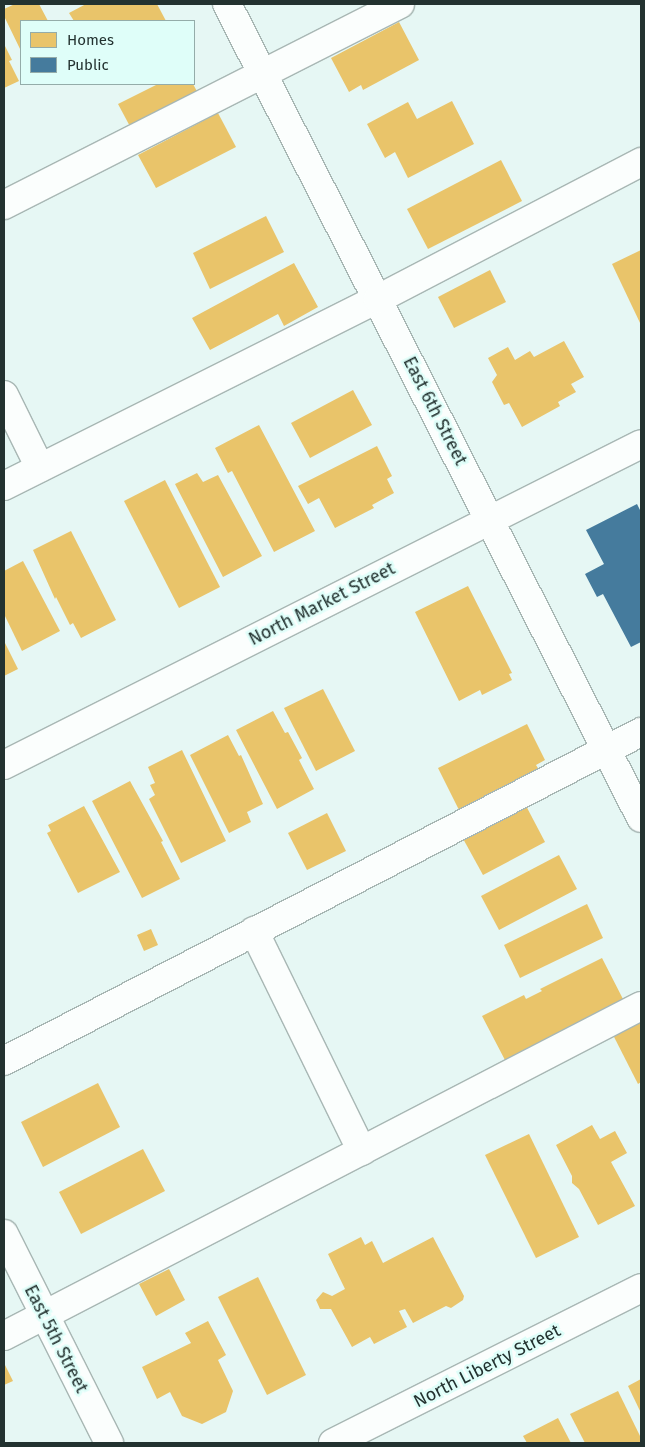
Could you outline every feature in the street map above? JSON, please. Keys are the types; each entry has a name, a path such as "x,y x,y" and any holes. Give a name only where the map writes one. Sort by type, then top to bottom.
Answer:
{"street":[{"name":"East 6th Street","path":"227,4 641,818"},
{"path":"4,205 400,4"},
{"path":"4,486 378,299 641,162"},
{"path":"4,395 40,468"},
{"name":"North Market Street","path":"4,765 641,444"},
{"path":"4,1061 641,732"},
{"path":"254,931 362,1151"},
{"path":"4,1336 641,1006"},
{"name":"East 5th Street","path":"4,1234 109,1443"},
{"name":"North Liberty Street","path":"333,1443 641,1288"}],"building: Homes":[{"path":"15,4 39,4 47,20 20,20 20,49 4,16 4,9"},
{"path":"86,4 157,4 165,20 73,20 69,13"},
{"path":"399,22 419,60 363,90 361,85 349,92 331,58"},
{"path":"4,44 12,60 9,61 19,81 4,88"},
{"path":"156,85 194,85 200,97 133,132 118,104"},
{"path":"452,101 474,144 408,178 395,152 385,158 367,124 408,102 417,119"},
{"path":"218,113 236,147 156,188 138,155"},
{"path":"501,160 522,201 428,249 407,209"},
{"path":"266,216 284,252 210,289 193,253"},
{"path":"641,250 641,325 612,264"},
{"path":"294,263 318,307 284,326 278,314 210,350 192,318"},
{"path":"490,270 506,302 454,328 438,297"},
{"path":"564,341 584,377 571,384 576,392 558,402 560,406 522,427 509,403 504,405 492,382 497,375 488,358 508,347 515,360 530,351 534,357"},
{"path":"353,390 372,425 310,458 291,423"},
{"path":"259,425 315,531 274,552 232,471 228,473 215,448"},
{"path":"377,446 392,476 387,479 394,493 372,505 374,508 335,528 319,498 308,504 298,486"},
{"path":"197,473 203,482 218,475 262,556 223,577 175,484"},
{"path":"165,480 220,587 179,608 124,501"},
{"path":"71,531 116,620 81,638 73,623 70,625 56,597 55,599 33,550"},
{"path":"23,561 60,631 22,651 4,614 4,571"},
{"path":"468,586 512,673 509,674 512,680 482,695 480,690 459,701 415,612"},
{"path":"4,641 18,669 4,676"},
{"path":"323,689 355,751 316,771 284,708"},
{"path":"273,711 285,733 288,732 302,758 299,760 314,789 277,809 236,730"},
{"path":"527,724 545,760 536,765 541,773 460,812 438,768"},
{"path":"228,735 239,756 241,755 263,804 247,812 251,822 229,833 190,755"},
{"path":"182,750 226,841 181,863 149,799 155,795 150,785 155,783 148,767"},
{"path":"130,781 163,841 161,842 180,879 142,898 92,801"},
{"path":"524,802 545,842 483,875 461,835"},
{"path":"84,806 120,872 78,893 47,833 51,831 48,825"},
{"path":"327,813 346,851 307,870 288,833"},
{"path":"559,855 577,889 499,930 481,896"},
{"path":"587,904 603,938 520,978 504,945"},
{"path":"151,929 158,945 144,951 137,935"},
{"path":"602,958 624,1001 547,1038 548,1041 506,1062 482,1016 524,995 526,999 542,991 540,989"},
{"path":"641,1016 641,1082 638,1084 611,1031"},
{"path":"98,1083 120,1127 43,1167 21,1122"},
{"path":"592,1125 600,1139 615,1131 627,1153 611,1162 635,1206 598,1225 579,1189 572,1183 572,1176 556,1145"},
{"path":"529,1134 579,1237 536,1258 485,1155"},
{"path":"143,1149 165,1191 81,1234 59,1192"},
{"path":"361,1237 365,1245 372,1241 383,1263 433,1237 464,1296 463,1300 451,1308 446,1306 413,1323 405,1309 399,1311 407,1327 374,1344 370,1337 352,1347 331,1309 320,1309 316,1300 323,1292 332,1296 345,1289 328,1254"},
{"path":"169,1269 185,1300 156,1316 139,1284"},
{"path":"258,1277 306,1375 267,1395 218,1297"},
{"path":"208,1321 226,1355 218,1360 233,1391 226,1412 202,1424 182,1416 170,1392 157,1399 142,1367 191,1343 185,1333"},
{"path":"4,1363 13,1381 4,1385"},
{"path":"641,1379 641,1413 628,1386"},
{"path":"618,1391 641,1438 641,1443 585,1443 570,1414"},
{"path":"558,1418 571,1443 527,1443 523,1436"}],"building: Public":[{"path":"637,504 641,509 641,642 631,647 603,594 597,597 585,574 604,564 586,530"}]}
